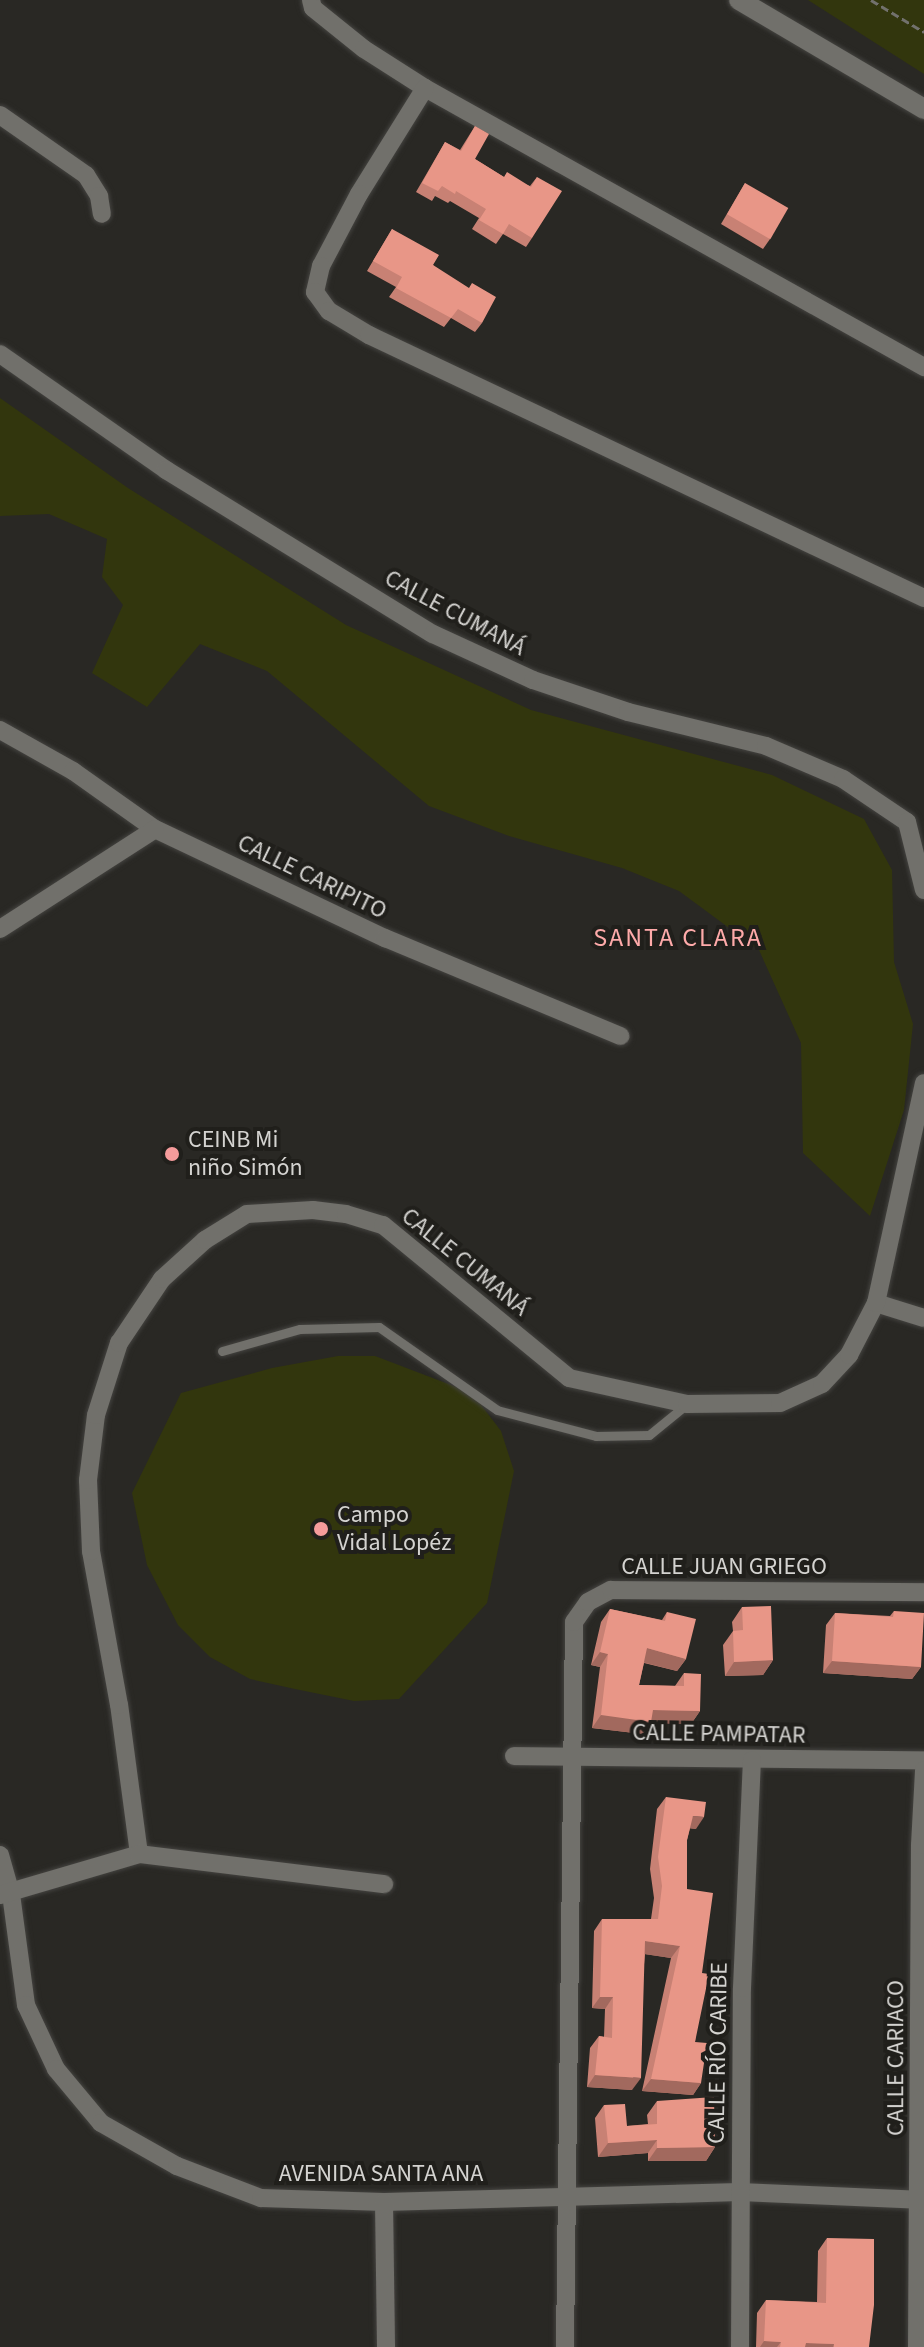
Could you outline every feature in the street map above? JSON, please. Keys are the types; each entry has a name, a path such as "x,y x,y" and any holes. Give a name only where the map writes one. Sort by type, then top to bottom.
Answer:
{"street":[{"path":"311,0 313,8 364,49 425,88 924,367"},
{"path":"739,0 924,109"},
{"path":"425,88 359,194 321,266 315,292 329,311 369,335 924,598"},
{"path":"0,115 86,175 99,196 102,214"},
{"name":"CALLE CUMANÁ","path":"0,354 166,470 433,634 546,685 628,712 766,746 843,779 915,824 924,890"},
{"name":"CALLE CARIPITO","path":"0,730 73,771 155,829 385,938 620,1036"},
{"path":"0,929 155,829"},
{"name":"CALLE CUMANÁ","path":"139,1854 119,1705 91,1551 88,1480 96,1415 119,1343 162,1279 205,1240 247,1214 313,1210 346,1214 383,1225 569,1378 687,1404 780,1403 822,1384 849,1355 876,1303 924,1083"},
{"path":"876,1303 924,1318"},
{"name":"CALLE JUAN GRIEGO","path":"565,2347 574,1622 588,1602 611,1590 924,1592"},
{"name":"CALLE PAMPATAR","path":"514,1756 924,1760"},
{"name":"CALLE RÍO CARIBE","path":"740,2347 742,1988 752,1760"},
{"name":"CALLE CARIACO","path":"917,2347 922,2200 920,1845 924,1770"},
{"path":"6,1894 139,1854 384,1884"},
{"name":"AVENIDA SANTA ANA","path":"0,1855 26,2005 56,2069 101,2123 177,2166 261,2198 384,2202 740,2192 922,2200"},
{"path":"384,2202 386,2347"}],"lane":[{"path":"222,1351 300,1329 379,1327 497,1410 596,1436 649,1435 687,1404"}],"path":[{"path":"871,0 924,32"}],"green space":[{"path":"808,0 924,0 924,74"},
{"path":"0,398 128,488 346,625 531,710 772,775 864,819 892,870 894,962 913,1024 904,1110 870,1216 803,1153 801,1043 759,950 679,891 622,868 509,836 429,806 267,671 200,644 147,707 92,673 123,605 102,577 107,539 49,514 0,516"},
{"name":"Campo Vidal Lopéz","path":"338,1356 375,1356 472,1393 501,1431 514,1471 487,1603 399,1699 354,1701 250,1679 210,1657 178,1625 147,1565 132,1493 181,1393 272,1368"}],"building":[{"path":"475,126 489,134 475,159 504,177 507,172 531,187 537,177 562,191 532,238 509,224 503,234 479,220 486,209 456,191 455,194 442,186 438,191 422,183 445,142 461,151"},
{"path":"745,183 788,208 770,239 727,214"},
{"path":"392,229 439,255 433,265 469,288 472,283 496,297 482,323 458,309 451,318 396,288 402,277 373,261"},
{"path":"771,1606 773,1660 734,1662 733,1631 743,1630 742,1607"},
{"path":"610,1609 665,1621 667,1612 696,1619 686,1659 647,1648 639,1685 684,1686 684,1673 701,1674 700,1711 653,1710 651,1722 601,1715 608,1654 600,1652"},
{"path":"894,1611 924,1613 921,1667 832,1661 835,1613 893,1617"},
{"path":"666,1797 706,1802 704,1817 693,1816 687,1840 687,1889 713,1893 702,1973 709,1974 695,2042 707,2043 701,2083 651,2079 680,1946 645,1941 641,2078 595,2075 599,2036 612,2038 613,1997 600,1997 602,1919 658,1919 662,1886 658,1857"},
{"path":"714,2097 715,2147 657,2148 657,2140 608,2143 604,2105 625,2104 627,2126 657,2124 657,2101"},
{"path":"827,2238 874,2239 874,2305 869,2347 806,2343 805,2347 780,2347 781,2342 764,2341 766,2300 826,2303"}],"place":[{"name":"CEINB Mi niño Simón","path":"172,1154"},
{"name":"Campo Vidal Lopéz","path":"321,1529"}],"district":[{"name":"SANTA CLARA","path":"678,938"}]}
